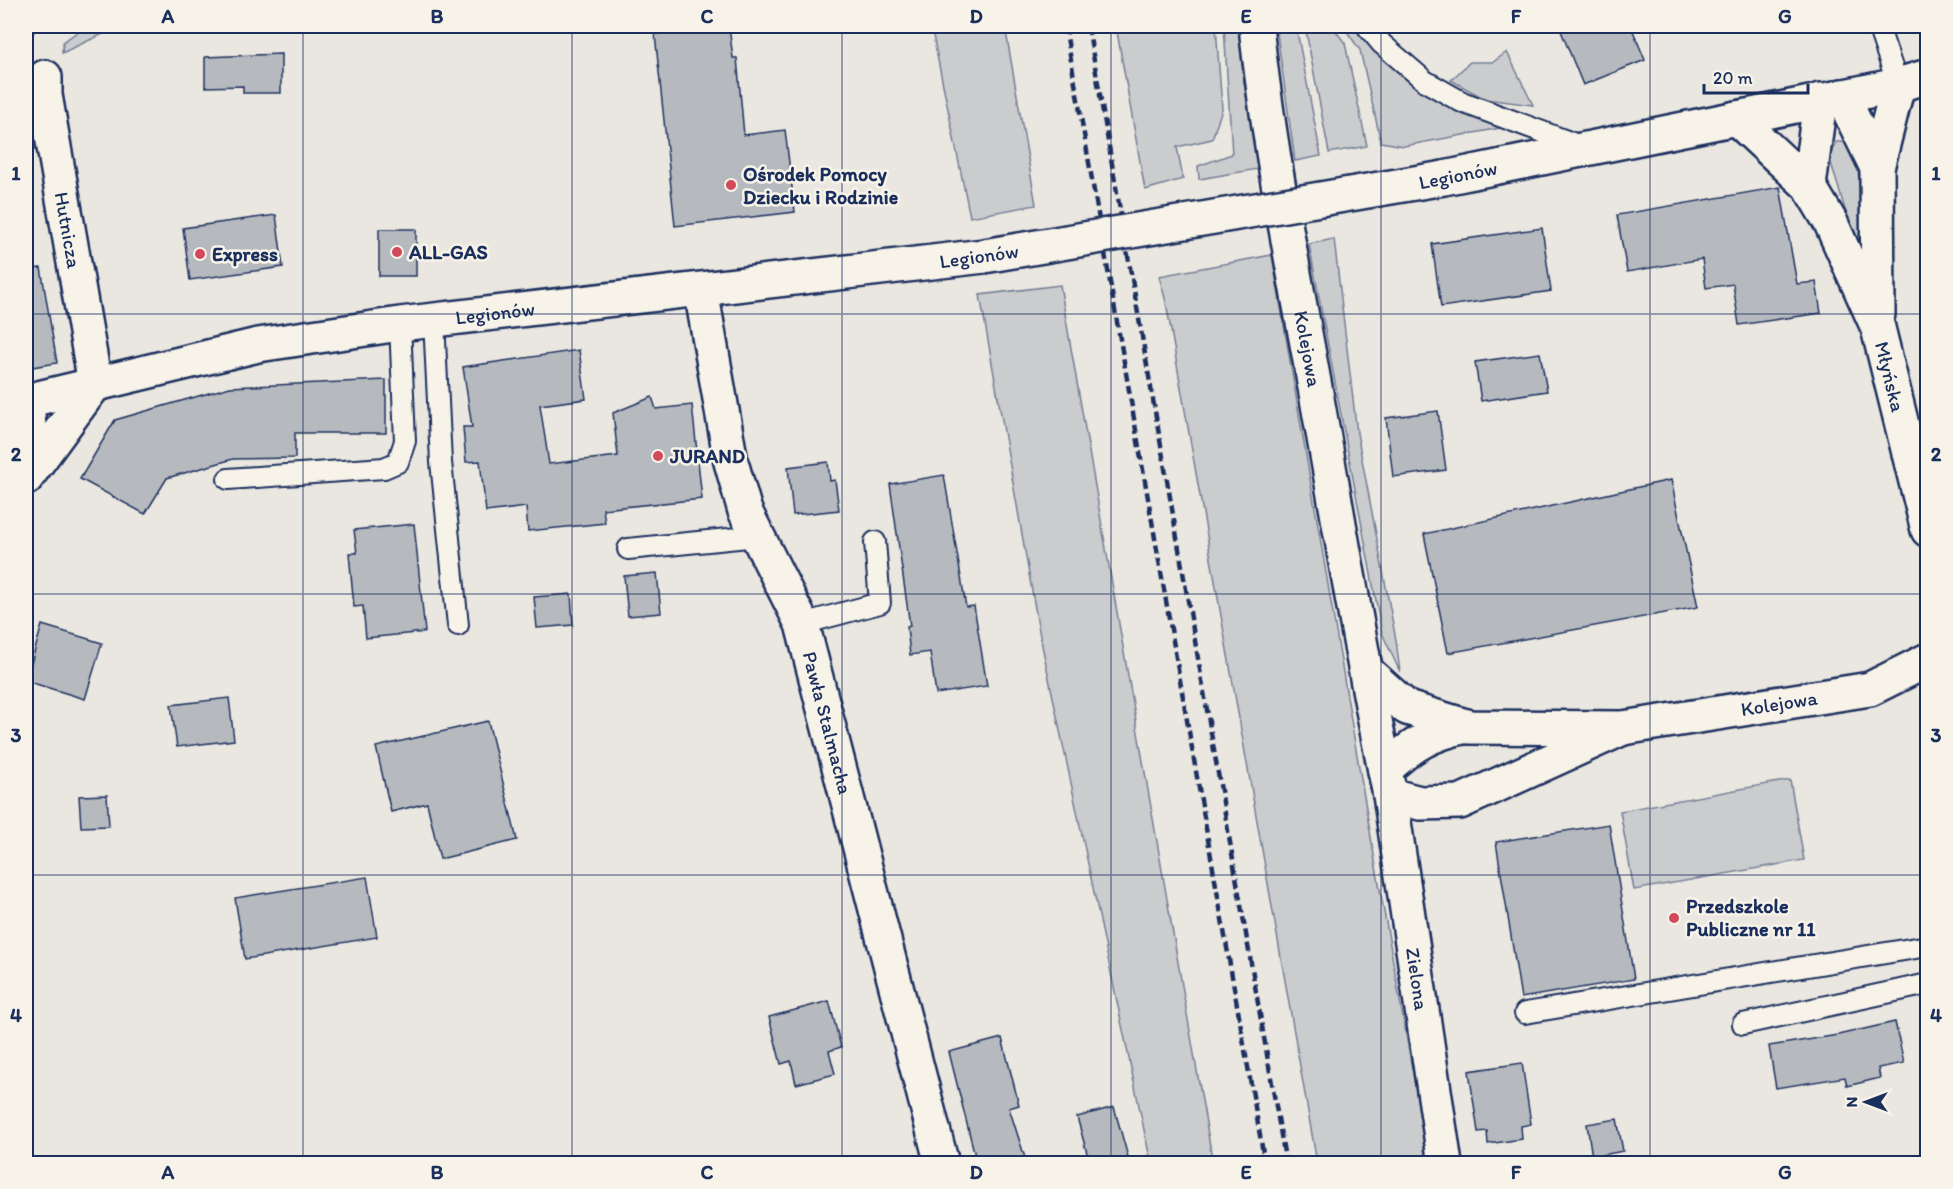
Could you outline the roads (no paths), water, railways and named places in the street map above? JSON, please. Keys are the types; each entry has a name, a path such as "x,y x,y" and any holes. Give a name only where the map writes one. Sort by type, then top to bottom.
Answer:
{"street":[{"name":"Kolejowa","path":"1256,26 1265,99 1292,258 1387,783 1420,803 1460,802 1623,728"},
{"name":"Hutnicza","path":"45,76 45,95 95,384"},
{"name":"Legionów","path":"26,401 258,345 400,324 984,256 1444,178 1913,80"},
{"name":"Młyńska","path":"1878,328 1877,168 1913,80"},
{"name":"Młyńska","path":"1831,98 1877,168"},
{"path":"1809,186 1831,98"},
{"name":"Młyńska","path":"1736,118 1809,186 1831,223 1878,328 1928,530"},
{"name":"Pawła Stalmacha","path":"701,290 731,462 745,511 802,624 942,1164"},
{"path":"29,473 95,384"},
{"path":"26,401 29,473"},
{"name":"Kolejowa","path":"1387,783 1403,753 1425,738 1447,730 1467,726 1623,728 1870,689 1928,660"},
{"name":"Kolejowa","path":"1366,671 1407,708 1467,726"},
{"name":"Zielona","path":"1387,783 1445,1164"}],"lane":[{"path":"1367,26 1382,44 1425,81 1444,92 1462,102 1586,148"},
{"path":"1878,26 1913,80"},
{"path":"434,320 441,462 458,625"},
{"path":"228,479 384,468 398,462 405,441 400,324"},
{"path":"628,549 758,536"},
{"path":"802,624 880,603 875,542"},
{"path":"1525,1013 1928,945"},
{"path":"1743,1024 1928,984"}],"railway":[{"path":"26,35 41,26"},
{"path":"1065,26 1265,1164"},
{"path":"1088,26 1286,1164"}],"place":[{"name":"Ośrodek Pomocy Dziecku i Rodzinie","path":"731,185"},
{"name":"ALL-GAS","path":"397,252"},
{"name":"Express","path":"200,254"},
{"name":"JURAND","path":"658,456"},
{"name":"Przedszkole Publiczne nr 11","path":"1674,918"}]}
